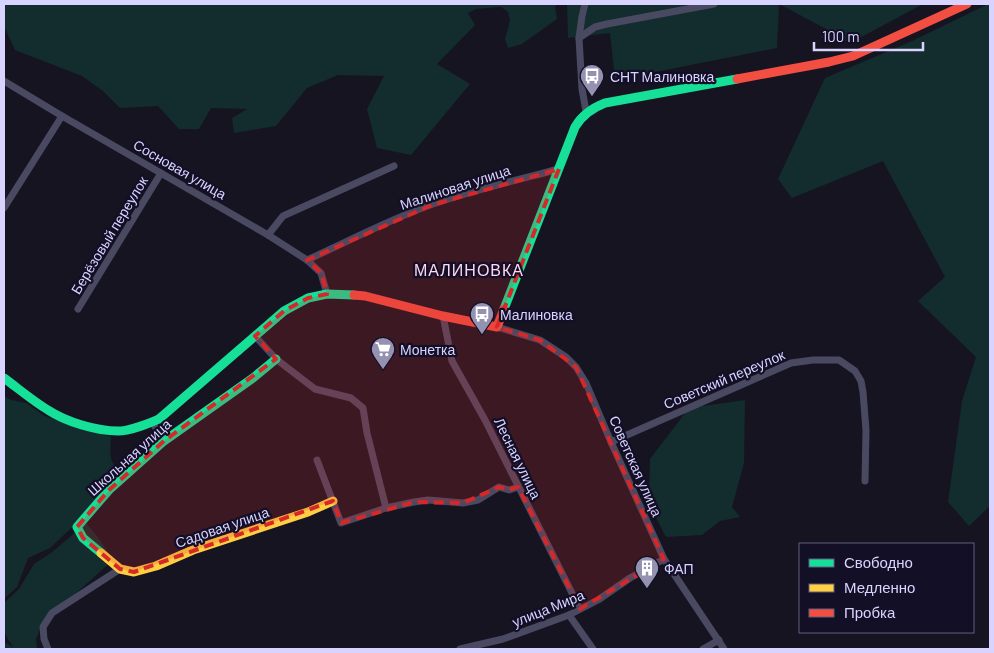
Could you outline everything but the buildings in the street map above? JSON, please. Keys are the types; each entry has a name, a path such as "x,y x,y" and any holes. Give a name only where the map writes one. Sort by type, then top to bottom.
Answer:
{"street":[{"path":"585,4 579,38 582,89 586,111"},
{"path":"579,38 596,27 607,24 714,4"},
{"path":"4,378 49,411 66,419 92,428 119,431 146,425 159,419 284,311 308,298 327,294 365,296 443,316 497,327 575,127 586,111 605,103 853,56 967,4"},
{"name":"Сосновая улица","path":"4,81 268,235 307,260 321,273 327,294"},
{"path":"4,208 62,116"},
{"path":"268,235 283,216 394,166"},
{"name":"Малиновая улица","path":"307,260 432,205 559,169"},
{"name":"Берёзовый переулок","path":"78,309 161,173"},
{"name":"Лесная улица","path":"443,316 452,361 485,420 580,609"},
{"name":"Советская улица","path":"497,327 540,340 566,356 576,367 586,383 664,559 724,649"},
{"path":"255,336 276,359 315,389 351,398 363,408 367,433 386,508"},
{"name":"Школьная улица","path":"120,569 83,538 77,527 109,490 164,441 253,378 276,359"},
{"name":"Советский переулок","path":"611,442 791,363 813,360 839,360 855,371 861,381 866,430 865,481"},
{"path":"152,422 164,441"},
{"path":"317,460 341,523 386,508 414,502 428,500 464,503 478,500 499,487 510,490 518,487"},
{"name":"Садовая улица","path":"120,569 134,572 156,566 193,550 308,512 333,501"},
{"name":"улица Мира","path":"460,649 503,639 569,615 598,600 630,578 664,559"},
{"path":"48,649 44,639 43,627 52,613 120,569"},
{"path":"569,615 590,648"},
{"path":"703,649 719,640"}],"highlighted area":[{"path":"559,169 497,327 540,340 576,367 664,559 580,609 518,487 509,490 499,487 463,503 414,502 341,523 333,501 134,572 120,569 83,538 77,527 109,490 164,441 276,359 255,336 284,311 308,298 327,294 321,273 307,260 432,205"}],"green space":[{"path":"4,4 557,4 555,7 557,19 522,44 508,48 505,39 510,21 508,12 501,7 476,9 468,13 475,25 437,64 470,84 411,155 377,148 367,109 384,76 338,75 307,88 276,126 234,133 232,118 247,109 211,108 199,129 179,129 158,106 120,108 103,91 82,76 15,50 4,26"},
{"path":"567,4 779,4 777,48 615,80 610,33 568,38"},
{"path":"779,4 923,4 852,42 820,37 830,31"},
{"path":"990,4 990,497 989,507 969,526 948,502 962,401 976,357 918,301 945,277 883,161 792,198 778,179 825,78 912,41"},
{"path":"4,396 11,400 26,403 43,415 80,429 111,436 110,452 112,461 117,470 122,474 82,518 50,548 28,558 17,587 4,599"},
{"path":"745,400 744,463 732,507 740,517 720,521 702,535 666,537 649,504 650,459 689,408"},
{"path":"86,523 113,560 42,624 36,639 37,649 4,649 4,642 13,647 4,632 4,603 19,589 34,564 51,553"}],"traffic: fast":[{"path":"504,309 575,127 584,115 605,103 737,79"},
{"path":"4,378 31,399 64,418 82,425 101,429 128,430 159,419 284,311 308,298 327,294 354,295"},
{"path":"101,553 83,538 77,527 109,490 164,441 253,378 276,359"}],"traffic: slow":[{"path":"101,553 120,569 134,572 156,566 193,550 308,512 333,501"}],"traffic: jam":[{"path":"737,79 853,56 967,4"},
{"path":"354,295 497,327 504,309"}],"place":[{"name":"СНТ Малиновка","path":"592,97"},
{"name":"Малиновка","path":"482,335"},
{"name":"Монетка","path":"383,370"},
{"name":"ФАП","path":"647,589"}],"district":[{"name":"МАЛИНОВКА","path":"469,269"}]}
